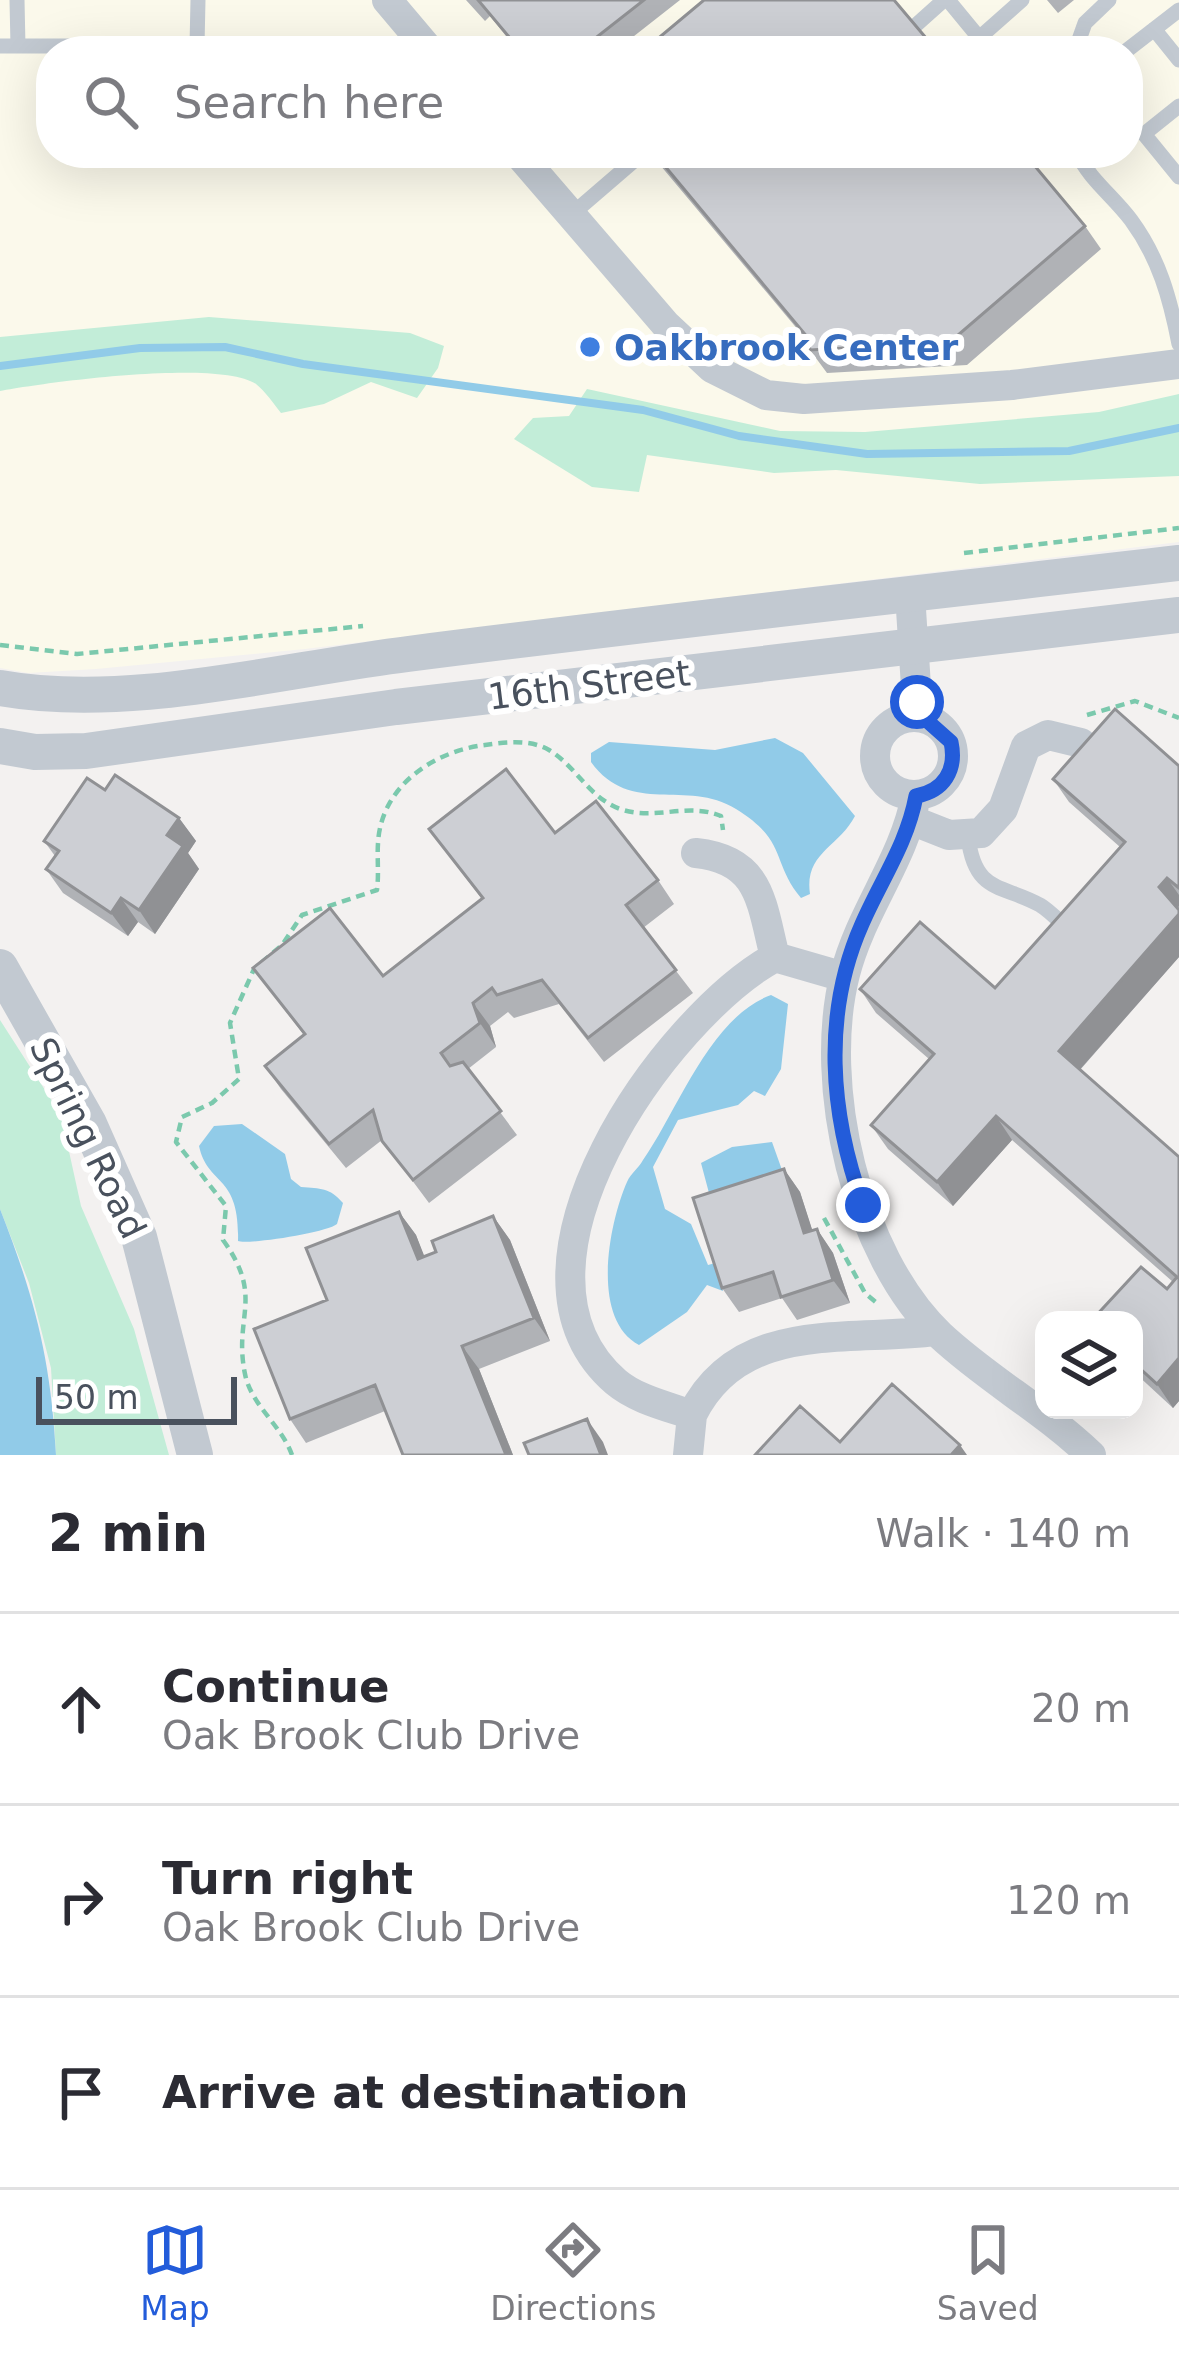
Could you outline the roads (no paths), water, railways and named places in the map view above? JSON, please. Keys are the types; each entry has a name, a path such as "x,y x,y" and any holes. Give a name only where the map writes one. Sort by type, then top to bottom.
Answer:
{"street":[{"path":"387,0 417,36"},
{"path":"531,168 666,325 712,368 766,395 804,399 1012,386 1179,364"},
{"name":"16th Street","path":"0,688 78,694 188,686 1179,563"},
{"path":"899,595 911,719"},
{"name":"16th Street","path":"0,746 86,751 1179,615"},
{"path":"911,719 878,739 875,765 890,788 914,808 968,837 981,833 1003,809 1027,746 1035,738 1073,739"},
{"path":"911,719 945,731 952,766 939,787 914,808 844,976 834,1075 844,1145 880,1245 935,1331 1090,1455"},
{"path":"708,855 742,867 752,882 775,957"},
{"path":"692,1415 630,1392 592,1352 574,1297 577,1225 604,1148 664,1057 719,995 775,957 844,976"},
{"name":"Spring Road","path":"0,967 89,1124 140,1237 195,1455"},
{"path":"688,1455 692,1415 711,1384 754,1352 812,1336 935,1331"}],"lane":[{"path":"9,46 17,0"},
{"path":"197,36 198,0"},
{"path":"916,25 946,0 977,36"},
{"path":"991,36 1022,0"},
{"path":"1081,36 1085,23 1109,0"},
{"path":"1143,38 1179,10"},
{"path":"1154,29 1179,60"},
{"path":"1179,106 1144,134 1179,177"},
{"path":"571,215 626,168"},
{"path":"1084,168 1129,217 1150,249 1168,291 1179,344"},
{"path":"968,837 978,871 1007,896 1040,904 1071,932"}],"water":[{"path":"775,738 803,753 855,816 817,859 810,894 801,898 764,831 736,809 698,796 624,788 591,762 591,753 609,742 715,750"},
{"path":"771,995 788,1004 781,1069 765,1096 754,1091 738,1105 678,1120 653,1167 665,1209 691,1224 708,1265 719,1262 723,1291 707,1285 687,1312 639,1345 624,1332 609,1293 610,1245 620,1200 713,1044 749,1006"},
{"path":"242,1124 285,1154 291,1179 301,1187 329,1191 343,1203 337,1224 286,1237 238,1241 234,1203 199,1146 214,1126"},
{"path":"772,1142 782,1170 709,1193 701,1163 732,1147"},
{"path":"0,1209 39,1330 56,1455 0,1455"}],"waterway":[{"path":"0,366 140,348 225,347 303,364 643,410 739,436 867,454 1069,451 1179,428"}],"place":[{"name":"Oakbrook Center","path":"590,347"}]}
